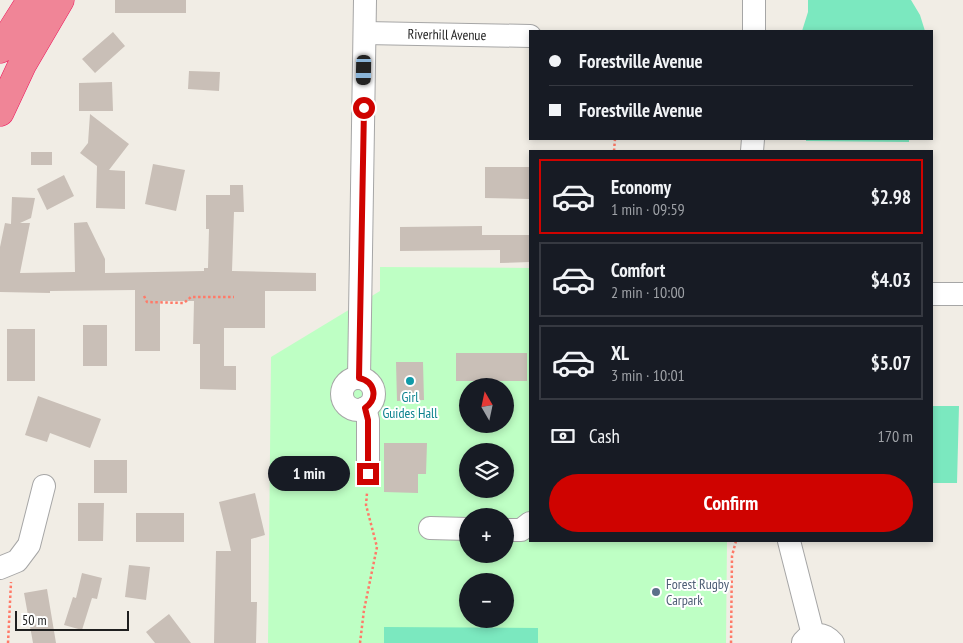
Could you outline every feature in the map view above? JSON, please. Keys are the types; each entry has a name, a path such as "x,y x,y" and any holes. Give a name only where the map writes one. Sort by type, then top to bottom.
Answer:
{"highway":[{"path":"0,49 31,0"},
{"path":"0,112 22,65 60,0"}],"street":[{"path":"365,0 359,378 369,382 374,391 372,402 365,408 368,420 368,474"},
{"path":"754,0 754,30"},
{"name":"Riverhill Avenue","path":"364,33 529,36"},
{"path":"933,294 963,294"},
{"path":"3,574 29,546 44,486"},
{"path":"514,530 521,530 529,524"},
{"path":"430,528 459,529"},
{"path":"790,542 816,640"}],"path":[{"path":"144,296 147,302 184,303 191,297 234,297"},
{"path":"360,643 364,610 377,547 366,505 368,474"},
{"path":"731,643 732,556 736,542"},
{"path":"3,574 11,582 8,643"}],"green space":[{"path":"808,0 911,0 920,15 925,30 802,30 808,12"},
{"path":"909,140 909,142 806,141"},
{"path":"380,267 529,268 529,542 727,542 726,643 268,643 271,357 380,291"},
{"path":"933,406 959,406 957,483 933,483"},
{"path":"384,627 538,628 538,643 384,643"}],"building":[{"path":"115,0 186,0 186,13 115,13"},
{"path":"113,32 125,46 95,73 82,59"},
{"path":"189,71 220,72 219,91 188,89"},
{"path":"112,82 113,111 79,111 79,83"},
{"path":"90,114 129,144 109,170 125,171 125,209 96,208 97,166 80,153 88,143"},
{"path":"31,152 52,152 52,165 31,165"},
{"path":"153,164 185,170 176,211 145,204"},
{"path":"485,167 529,167 529,199 485,198"},
{"path":"64,175 74,196 47,210 37,189"},
{"path":"230,185 243,185 244,212 234,212 232,271 316,273 316,291 265,291 265,328 224,328 224,366 236,366 236,390 200,389 200,344 193,344 194,301 160,301 160,351 135,351 135,290 50,291 50,293 0,292 0,247 5,223 11,224 12,197 35,198 31,218 20,223 30,223 20,273 75,272 74,223 87,222 105,259 105,273 204,271 204,268 208,268 209,229 206,229 206,195 230,195"},
{"path":"482,226 482,235 529,235 529,262 500,263 500,250 400,251 400,227"},
{"path":"83,325 107,325 107,366 83,366"},
{"path":"7,329 35,329 35,381 7,381"},
{"path":"456,353 527,353 527,381 514,381 514,378 459,378 459,381 456,381"},
{"name":"Girl Guides Hall","path":"396,362 423,362 424,400 397,401"},
{"path":"38,396 101,419 90,448 50,433 47,442 25,435"},
{"path":"384,443 427,443 426,474 418,474 418,493 384,492"},
{"path":"94,460 127,460 127,493 94,493"},
{"path":"255,493 265,535 251,539 251,602 257,602 256,643 214,643 216,551 231,551 219,502"},
{"path":"78,503 104,503 103,541 78,541"},
{"path":"136,513 184,513 184,542 136,542"},
{"path":"129,565 150,567 146,600 125,597"},
{"path":"82,573 102,578 97,599 92,598 82,630 64,625 73,597 76,598"},
{"path":"47,589 56,643 33,643 24,593"},
{"path":"169,614 191,643 155,643 146,632"}],"place":[{"name":"Girl Guides Hall","path":"410,381"},
{"name":"Forest Rugby Carpark","path":"656,592"}],"route":[{"path":"364,108 359,378 369,382 374,391 372,402 365,408 368,420 368,474"}]}
